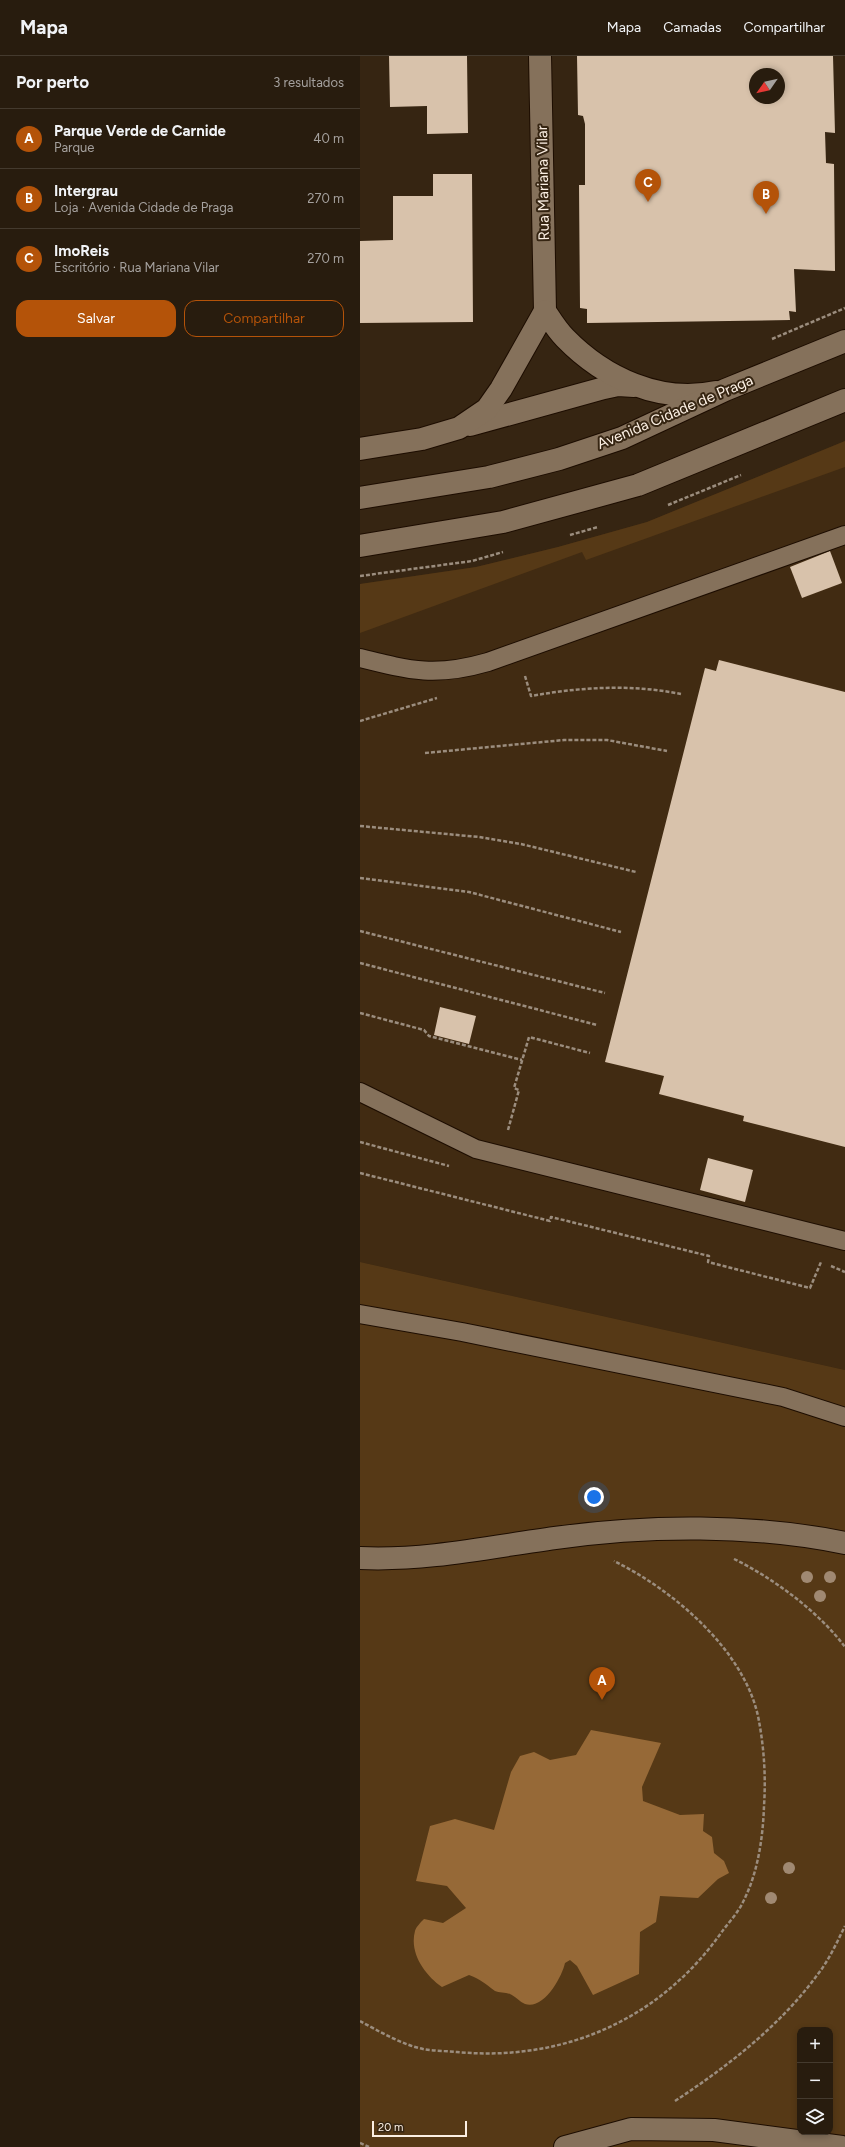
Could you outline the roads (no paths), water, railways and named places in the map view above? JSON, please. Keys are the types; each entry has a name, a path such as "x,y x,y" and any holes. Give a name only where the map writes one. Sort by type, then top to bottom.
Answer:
{"street":[{"name":"Rua Mariana Vilar","path":"540,56 545,311"},
{"path":"459,428 486,409 490,404 501,389 545,311 564,337 589,360 634,386"},
{"name":"Avenida Cidade de Praga","path":"360,498 489,477 559,459 622,438 726,390 845,341"},
{"path":"360,449 422,439 618,385 634,386 685,396 726,390"},
{"path":"360,546 503,522 638,485 845,400"},
{"path":"360,1558 391,1560 449,1555 556,1538 657,1529 741,1529 845,1543"},
{"path":"565,2147 631,2129 714,2130 842,2147"}],"lane":[{"path":"360,658 408,670 444,671 464,669 488,662 845,535"},
{"path":"360,1092 476,1150 845,1242"},
{"path":"360,1314 462,1332 783,1397 845,1417"}],"place":[{"name":"ImoReis","path":"648,202"},
{"name":"Intergrau","path":"766,214"},
{"name":"Parque Verde de Carnide","path":"602,1700"}]}
